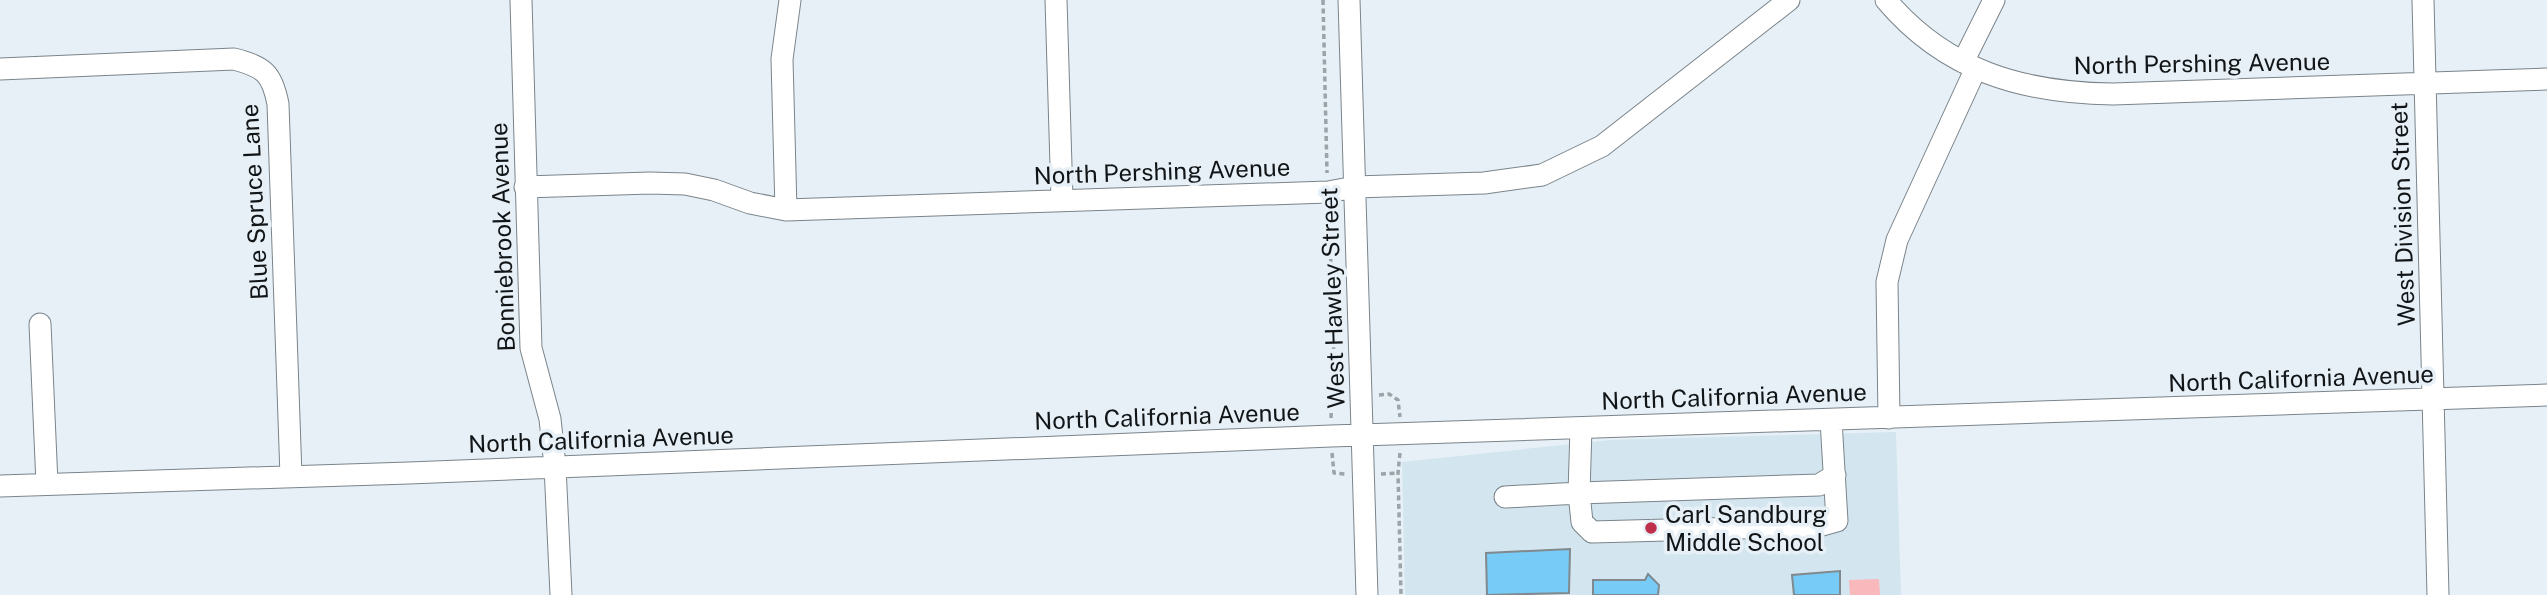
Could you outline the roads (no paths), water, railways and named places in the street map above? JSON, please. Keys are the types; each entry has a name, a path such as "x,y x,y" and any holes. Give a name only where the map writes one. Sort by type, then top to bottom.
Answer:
{"street":[{"name":"Bonniebrook Avenue","path":"521,0 531,348 545,394 555,466 561,595"},
{"path":"786,209 782,59 790,0"},
{"path":"1056,0 1062,199"},
{"name":"West Hawley Street","path":"1349,0 1367,595"},
{"name":"North Pershing Avenue","path":"525,187 685,184 714,190 750,203 786,209 1328,192 1355,187 1484,183 1542,174 1602,146 1789,0"},
{"name":"North Pershing Avenue","path":"1886,0 1932,43 1969,65 2003,80 2070,94 2547,79"},
{"path":"1889,418 1887,282 1897,240 1994,0"},
{"name":"West Division Street","path":"2423,0 2438,595"},
{"name":"Blue Spruce Lane","path":"0,69 234,59 258,65 274,84 278,104 291,476"},
{"path":"40,324 47,484"},
{"name":"North California Avenue","path":"0,485 2547,395"},
{"path":"1581,428 1579,493 1582,522 1592,532 1819,526 1837,521 1831,420"},
{"path":"1504,497 1819,485 1835,475"}],"place":[{"name":"Carl Sandburg Middle School","path":"1651,528"}]}
